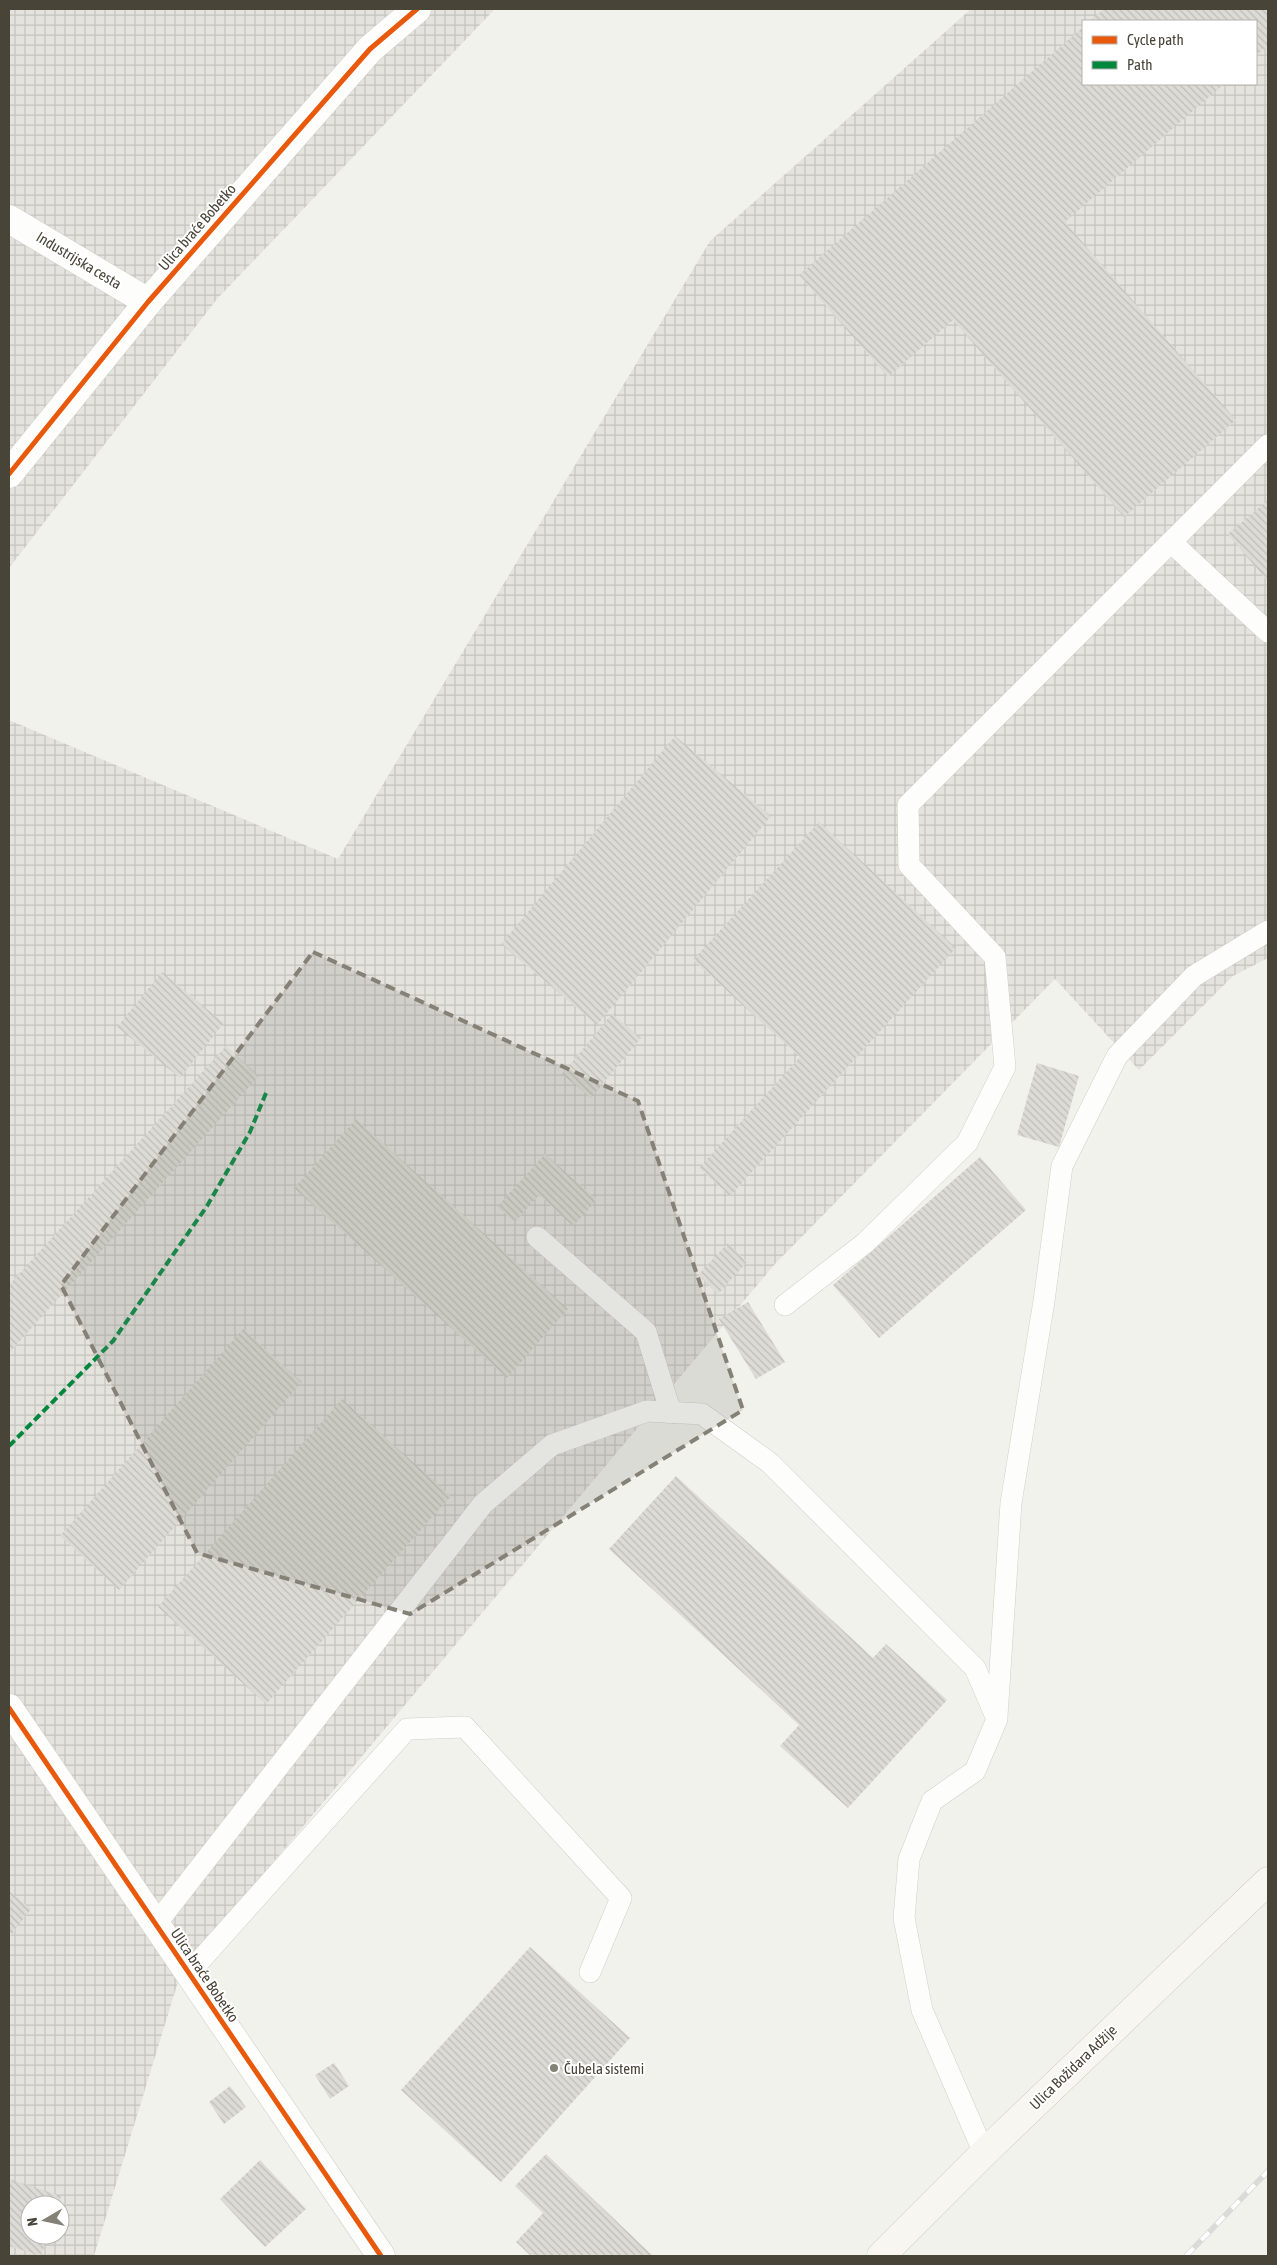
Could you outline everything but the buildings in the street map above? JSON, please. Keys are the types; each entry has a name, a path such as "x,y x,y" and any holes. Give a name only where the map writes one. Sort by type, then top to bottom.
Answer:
{"main road":[{"name":"Ulica Božidara Adžije","path":"881,2256 984,2153 1268,1881"}],"street":[{"name":"Ulica braće Bobetko","path":"9,474 148,302 370,49 417,9"},
{"name":"Industrijska cesta","path":"9,218 148,302"},
{"name":"Ulica braće Bobetko","path":"9,1708 380,2256"}],"lane":[{"path":"784,1305 865,1243 966,1143 1005,1067 995,957 909,865 908,806 1268,445"},
{"path":"1172,542 1268,632"},
{"path":"984,2153 922,2010 904,1918 909,1859 932,1801 975,1771 997,1718 1011,1503 1044,1301 1062,1166 1116,1056 1194,976 1268,931"},
{"path":"537,1238 646,1332 671,1413"},
{"path":"156,1924 483,1504 552,1445 647,1411 702,1414 770,1463 975,1668 997,1718"},
{"path":"189,1973 407,1728 465,1727 621,1898 590,1972"}],"highlighted area":[{"path":"313,952 638,1101 743,1410 410,1614 197,1553 61,1285"}],"shaded area":[{"path":"9,9 495,9 217,299 9,568"},
{"path":"971,9 1268,9 1268,958 1233,976 1139,1070 1055,979 775,1264 181,1972 94,2256 9,2256 9,720 338,859 710,241"}],"railway":[{"path":"1186,2256 1268,2171"}],"marked path":[{"path":"9,1446 113,1341 207,1206 250,1132 266,1093"}],"cycle path":[{"path":"9,474 148,302 370,49 417,9"},
{"path":"9,1708 381,2256"}],"place":[{"name":"Čubela sistemi","path":"554,2068"}]}
